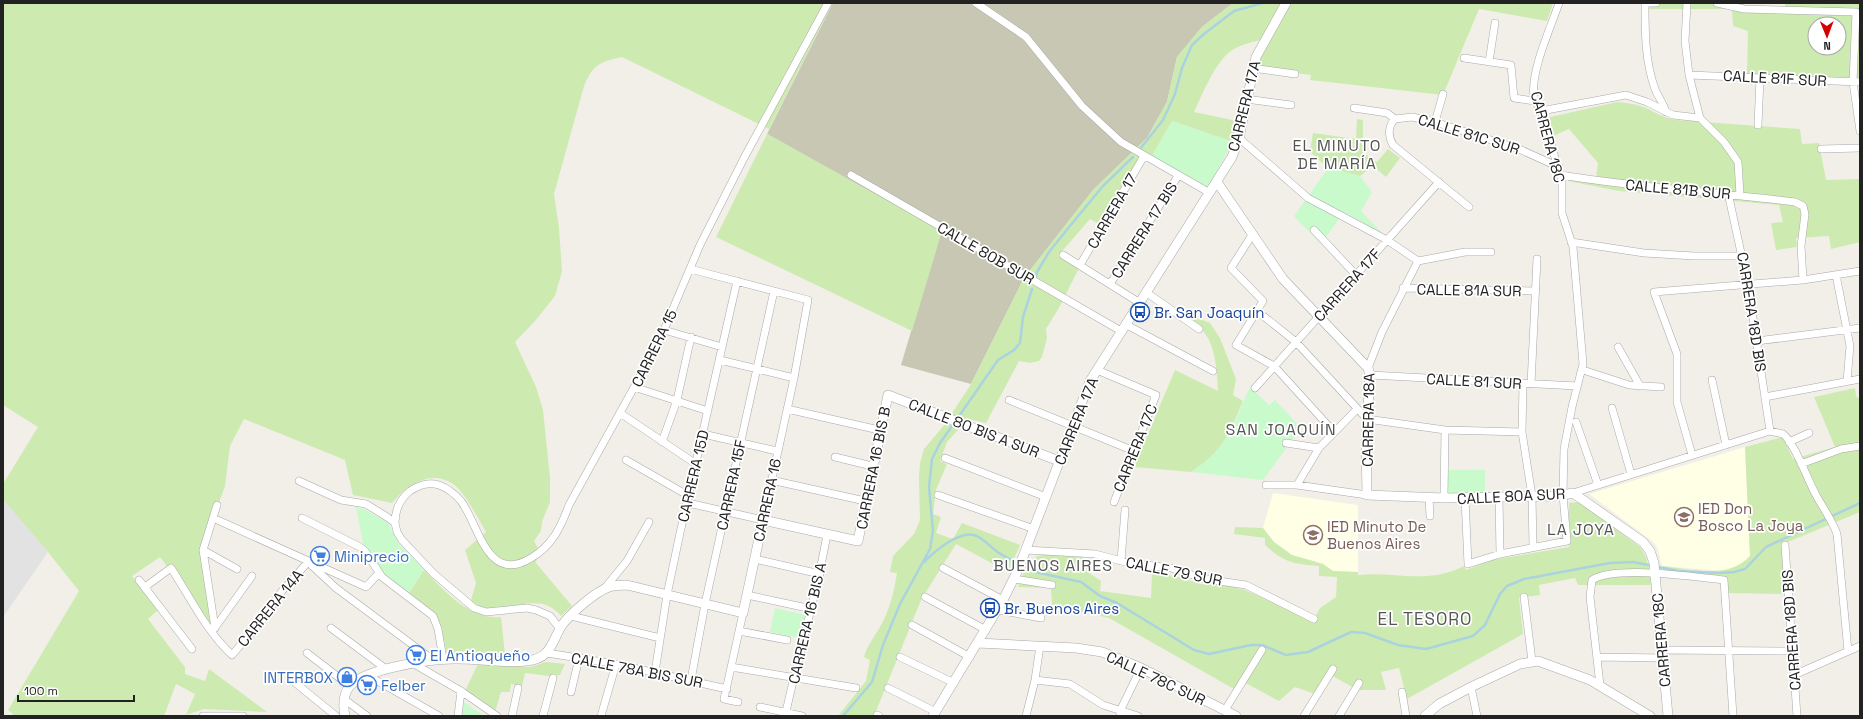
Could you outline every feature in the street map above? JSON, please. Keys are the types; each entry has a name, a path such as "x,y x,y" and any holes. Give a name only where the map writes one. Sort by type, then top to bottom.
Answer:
{"street":[{"name":"CARRERA 15","path":"395,523 397,508 410,491 425,484 436,484 451,492 460,500 478,535 494,558 502,563 512,565 521,563 532,558 547,546 557,533 569,505 664,330 690,269 760,127 828,3"},
{"path":"976,3 1026,37 1082,106 1121,142 1210,193"},
{"name":"CARRERA 17A","path":"934,714 998,610 1014,579 1060,461 1086,389 1232,157 1239,138 1252,68 1256,57 1286,3"},
{"name":"CARRERA 18C","path":"1559,3 1536,74 1534,88 1535,101 1541,111 1559,167 1562,213 1574,256 1582,370"},
{"path":"1656,3 1645,3 1645,41 1647,61 1655,89 1666,112"},
{"path":"1687,3 1685,41 1689,75 1700,118 1724,142 1738,162 1740,195"},
{"path":"1717,3 1744,9 1856,12 1857,82 1860,131"},
{"path":"1488,62 1495,23"},
{"path":"1464,58 1510,65 1514,98 1535,101"},
{"path":"1252,68 1295,74"},
{"name":"CALLE 81F SUR","path":"1689,75 1857,82"},
{"path":"1758,125 1760,78"},
{"path":"1435,122 1443,94"},
{"path":"1541,111 1626,95 1647,102 1666,112 1681,116 1700,118"},
{"path":"1246,99 1291,105"},
{"name":"CALLE 81C SUR","path":"1354,108 1387,113 1395,119 1412,116 1435,122 1519,149 1559,167"},
{"path":"1395,119 1390,126 1389,133 1391,142 1469,207"},
{"path":"1239,138 1308,198 1387,240 1418,261 1465,252 1491,252"},
{"path":"1821,149 1860,148"},
{"name":"CARRERA 17","path":"1080,265 1144,156"},
{"name":"CALLE 80B SUR","path":"850,175 1123,328 1213,371"},
{"name":"CALLE 81B SUR","path":"1560,175 1605,182 1728,193 1795,202 1803,206 1805,214 1801,246 1804,280"},
{"name":"CARRERA 17 BIS","path":"1110,284 1178,176"},
{"path":"1217,182 1283,279 1320,315 1369,371"},
{"name":"CARRERA 17F","path":"1255,388 1439,182"},
{"name":"CARRERA 18D BIS","path":"1728,193 1743,256 1770,431"},
{"path":"1314,230 1356,275"},
{"path":"1252,235 1231,268 1262,301 1236,345 1274,366 1334,432"},
{"path":"1571,242 1644,253 1694,256 1743,256"},
{"path":"1063,255 1140,303"},
{"path":"1531,384 1537,259"},
{"name":"CARRERA 18A","path":"1367,495 1367,419 1369,371 1382,332 1418,261"},
{"path":"690,269 774,291"},
{"path":"1692,455 1677,402 1677,354 1654,292 1804,280 1860,271"},
{"path":"1836,275 1850,346 1847,381"},
{"name":"CARRERA 15D","path":"654,672 667,595 737,281"},
{"name":"CALLE 81A SUR","path":"1403,288 1536,291"},
{"name":"CARRERA 16","path":"738,702 724,699 786,409 794,378 808,300 774,291"},
{"name":"CARRERA 15F","path":"692,680 705,604 774,291"},
{"path":"1147,293 1199,329"},
{"path":"1257,311 1296,342 1367,419 1445,430 1522,432"},
{"path":"1757,341 1860,328"},
{"path":"664,330 722,347"},
{"path":"662,442 677,400 691,337"},
{"path":"1618,347 1640,386"},
{"path":"720,360 794,378"},
{"name":"CARRERA 17C","path":"1097,370 1156,395 1114,502"},
{"path":"1465,498 1468,564 1500,554 1567,541 1563,495 1564,450 1577,386 1582,370 1619,382 1640,386 1661,387"},
{"name":"CALLE 81 SUR","path":"1369,371 1523,384 1577,386"},
{"path":"1712,380 1726,445"},
{"path":"1765,397 1847,381 1860,380"},
{"path":"1523,384 1522,432 1532,496 1533,547"},
{"path":"634,387 708,411"},
{"name":"CALLE 80 BIS A SUR","path":"888,395 1060,461"},
{"name":"CARRERA 16 BIS B","path":"827,534 858,541 879,430 888,395"},
{"path":"1009,400 1134,451"},
{"path":"1612,408 1631,474"},
{"path":"786,409 879,430"},
{"path":"1297,485 1319,448 1357,409"},
{"path":"620,413 696,464"},
{"path":"1576,422 1598,485"},
{"path":"1444,498 1445,430"},
{"path":"1770,431 1783,434 1789,442 1815,495 1832,522 1839,541 1848,651"},
{"name":"CALLE 80A SUR","path":"1266,485 1297,485 1367,495 1429,498 1563,495 1770,431"},
{"path":"1789,442 1809,433"},
{"path":"703,434 777,451"},
{"path":"1286,443 1319,448"},
{"path":"1801,464 1841,449 1860,446"},
{"path":"835,457 872,466"},
{"path":"945,458 1046,497"},
{"path":"626,460 688,500 725,512 827,534"},
{"path":"771,480 865,501"},
{"path":"298,481 341,500 366,504 395,523 397,532 433,573 474,608 486,612 527,608 536,610 550,616 560,629"},
{"path":"1573,493 1643,542 1650,551 1655,569"},
{"path":"938,494 1034,529"},
{"path":"1499,497 1500,554"},
{"path":"1429,498 1430,516"},
{"path":"213,630 202,550 217,505"},
{"name":"CARRERA 17C","path":"1121,561 1126,510"},
{"path":"213,518 366,587 379,573"},
{"path":"302,518 356,544 365,551 379,573 433,616 438,629 443,659"},
{"path":"345,716 344,699 350,686 367,675 386,669 443,659 524,662 539,658 547,653 560,629 571,616 604,589 627,561 649,522"},
{"name":"CARRERA 16 BIS A","path":"786,712 801,643 812,609 827,534"},
{"name":"CARRERA 18D BIS","path":"1785,545 1797,716"},
{"path":"202,550 237,569"},
{"name":"CALLE 79 SUR","path":"1026,550 1095,554 1121,561 1171,568 1205,579 1246,585 1314,619"},
{"path":"755,559 820,574"},
{"path":"308,562 336,588 434,660"},
{"name":"CARRERA 14A","path":"213,630 232,655 263,619 282,591 308,562"},
{"path":"145,588 171,568 213,630"},
{"path":"943,568 1003,600"},
{"path":"1600,685 1590,597 1592,580 1598,576 1655,569 1724,580 1733,716"},
{"name":"CARRERA 18C","path":"1655,569 1668,716"},
{"path":"213,630 252,576"},
{"path":"1014,579 1052,585"},
{"path":"139,580 192,649"},
{"path":"604,589 614,585 627,585 743,613"},
{"path":"747,595 812,609"},
{"path":"925,597 986,630"},
{"path":"1524,597 1532,661"},
{"path":"998,610 1041,618"},
{"path":"571,616 660,638"},
{"path":"912,625 970,657"},
{"path":"332,628 386,669"},
{"path":"739,631 787,640"},
{"name":"CALLE 78C SUR","path":"978,643 1095,650 1110,654 1141,668 1230,714"},
{"path":"1026,716 1035,680 1040,646"},
{"path":"1794,675 1860,646"},
{"path":"1230,714 1262,650"},
{"path":"1597,657 1729,650 1793,651"},
{"path":"307,653 350,686"},
{"name":"CALLE 78A BIS SUR","path":"547,653 616,664 727,689"},
{"path":"571,692 579,658"},
{"path":"900,658 954,683"},
{"path":"1424,716 1439,704 1471,687 1520,664 1532,661 1545,663 1600,685 1649,716"},
{"path":"414,664 461,691 496,716"},
{"path":"601,716 616,664"},
{"path":"731,667 856,688"},
{"path":"1120,713 1141,668"},
{"path":"1304,716 1333,669"},
{"path":"367,675 439,716"},
{"path":"543,716 554,678"},
{"path":"1035,680 1070,684 1120,713 1138,716"},
{"path":"293,681 336,716"},
{"path":"1339,716 1359,683"},
{"path":"1471,687 1477,716"},
{"path":"512,716 518,688"},
{"path":"888,688 934,714"},
{"path":"458,716 461,691"},
{"path":"1402,692 1406,716"},
{"path":"344,699 367,716"},
{"path":"760,707 802,716"},
{"path":"203,716 243,716"}],"shaded area":[{"path":"833,3 1233,3 1202,27 1177,57 1167,102 1147,138 1093,190 1024,278 971,384 901,365 941,231 767,134"},
{"name":"IED Don Bosco La Joya","path":"1745,447 1750,556 1742,565 1734,569 1723,571 1662,566 1657,547 1652,541 1589,494"},
{"name":"IED Minuto De Buenos Aires","path":"1273,493 1358,505 1358,572 1333,571 1323,564 1292,555 1274,542 1263,528"},
{"path":"3,499 48,552 3,617"}],"green space":[{"path":"3,3 833,3 769,129 622,57 602,63 590,73 587,79 554,194 559,228 562,271 555,296 535,321 515,342 536,387 543,410 550,478 550,502 542,522 541,531 534,541 538,548 536,563 572,606 561,616 551,607 540,604 528,603 492,609 481,607 471,600 476,583 465,550 486,532 462,493 453,484 436,478 420,481 405,490 392,503 353,495 345,460 244,419 230,446 225,486 201,552 214,621 209,622 160,557 132,576 158,610 148,619 185,667 185,674 205,681 209,669 267,712 204,709 186,715 195,694 176,684 164,716 15,716 8,710 79,591 48,552 3,501 3,484 38,427 3,405"},
{"path":"1233,3 1553,3 1547,21 1479,9 1443,95 1310,80 1311,75 1249,67 1260,40 1238,47 1226,55 1212,75 1194,112 1237,121 1233,142 1172,121 1152,156 1149,154 1101,225 1090,219 1058,256 1079,268 1060,306 1046,329 1047,338 1042,357 1039,361 1030,363 1019,361 986,423 968,419 947,442 940,461 947,464 936,490 933,514 941,517 936,533 953,539 962,523 1020,545 1008,572 956,544 921,600 874,716 838,716 866,681 870,660 864,657 865,653 886,614 894,587 897,573 890,572 893,556 914,534 920,520 919,477 920,463 924,449 945,424 971,384 1024,278 1093,190 1147,138 1167,102 1177,57 1202,27"},
{"path":"1649,3 1744,3 1744,9 1785,10 1785,3 1860,3 1860,78 1747,74 1748,31 1733,26 1732,10 1738,9 1649,9"},
{"path":"1617,102 1628,103 1646,108 1664,117 1676,120 1800,129 1802,144 1819,143 1826,180 1860,179 1860,242 1831,249 1829,236 1796,238 1797,247 1776,250 1771,223 1783,222 1779,205 1619,191 1568,181 1568,172 1596,178 1598,163 1569,129 1553,136 1546,118"},
{"path":"1357,119 1363,120 1363,152 1377,162 1388,149 1400,158 1386,177 1373,166 1360,176 1328,168 1310,152 1313,133 1356,139"},
{"path":"1172,121 1233,142 1208,187 1152,156"},
{"path":"767,134 942,231 912,331 716,237"},
{"path":"1328,168 1360,176 1372,192 1361,211 1383,234 1344,212 1321,244 1294,216"},
{"path":"1188,314 1210,323 1220,338 1236,379 1233,395 1243,401 1224,441 1211,457 1191,472 1134,467 1175,370 1218,391 1215,358 1210,342 1201,329 1186,318"},
{"path":"1250,387 1269,405 1275,400 1301,428 1263,480 1191,472 1213,454 1228,435"},
{"path":"1855,388 1856,396 1860,399 1860,512 1783,544 1786,594 1729,593 1725,576 1664,571 1662,566 1720,571 1741,563 1750,556 1745,447 1783,437 1793,459 1835,447 1814,397"},
{"path":"1448,470 1485,470 1485,495 1448,495"},
{"path":"1579,502 1639,546 1647,559 1651,585 1578,585 1575,578 1539,585 1540,595 1519,598 1523,634 1407,699 1399,668 1381,672 1386,690 1358,690 1327,673 1315,694 1295,687 1279,701 1240,680 1234,689 1109,618 1052,605 1051,588 1018,587 1028,565 1037,557 1043,555 1057,555 1084,557 1079,566 1101,581 1100,591 1151,598 1152,573 1175,576 1201,584 1229,586 1245,590 1313,621 1320,608 1336,597 1337,577 1319,576 1319,566 1290,562 1278,556 1265,545 1265,538 1234,534 1235,527 1263,528 1274,542 1292,555 1323,564 1333,571 1358,572 1358,575 1372,574 1424,576 1450,572 1464,566 1466,570 1492,560 1569,547 1569,503"},
{"path":"356,507 364,509 388,523 399,544 424,570 409,593 386,576 371,554 364,548"},
{"path":"424,570 449,595 468,609 489,617 501,617 505,654 447,655 437,618 427,607 409,593"},
{"path":"775,608 805,615 800,638 770,632"},
{"path":"546,662 565,664 560,675 550,676 525,673 522,686 511,684 510,692 501,692 495,712 465,691 478,664 530,667"},
{"path":"464,702 484,716 462,716"}],"waterway":[{"path":"1140,149 1163,120 1175,94 1182,68 1192,45 1234,11 1263,3"},
{"path":"1035,280 1037,272 1049,252 1103,186 1133,157"},
{"path":"957,419 998,360 1014,350 1020,343 1023,317 1032,289"},
{"path":"843,716 872,682 883,645 900,604 930,549 933,531 929,487 932,459 940,443 954,423"},
{"path":"1023,566 1035,572 1081,582 1100,596 1117,603 1194,650 1209,654 1251,645 1262,645 1286,655 1308,652 1351,632 1365,633 1398,645 1426,649 1473,636 1485,625 1500,594 1507,586 1524,579 1610,563 1633,562 1678,571 1719,573 1734,572 1745,569 1766,547 1860,503"},
{"path":"924,562 954,539 961,536 974,535 978,536 999,553 1018,563"}],"place":[{"name":"Br. San Joaquín","path":"1140,312"},
{"name":"IED Don Bosco La Joya","path":"1684,517"},
{"name":"IED Minuto De Buenos Aires","path":"1313,535"},
{"name":"Miniprecio","path":"320,556"},
{"name":"Br. Buenos Aires","path":"990,608"},
{"name":"El Antioqueño","path":"416,655"},
{"name":"INTERBOX","path":"347,677"},
{"name":"Felber","path":"367,685"}],"district":[{"name":"EL MINUTO DE MARÍA","path":"1337,154"},
{"name":"SAN JOAQUÍN","path":"1281,429"},
{"name":"LA JOYA","path":"1581,529"},
{"name":"BUENOS AIRES","path":"1053,565"},
{"name":"EL TESORO","path":"1425,619"}]}
